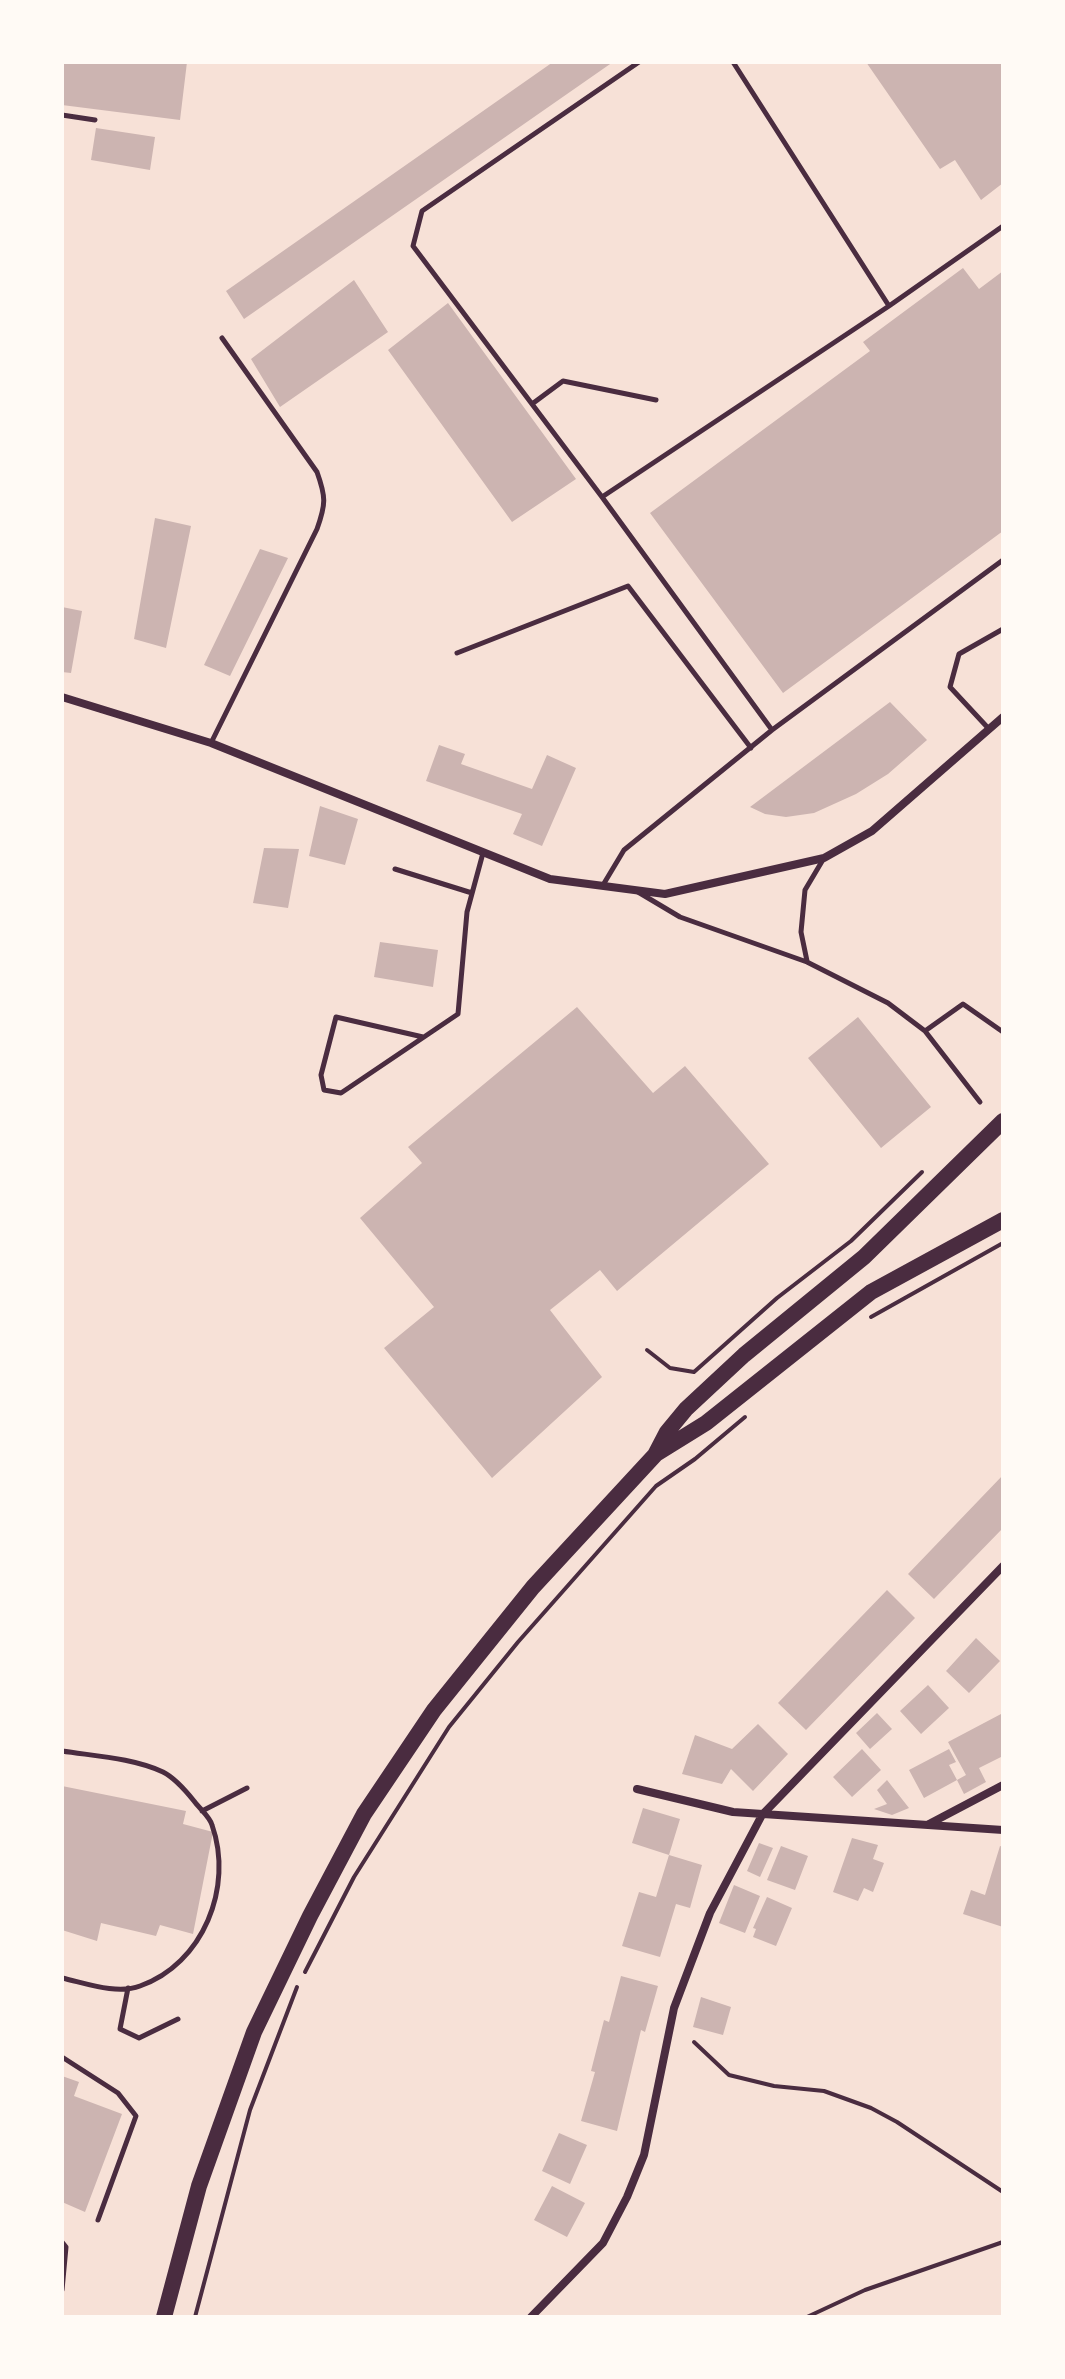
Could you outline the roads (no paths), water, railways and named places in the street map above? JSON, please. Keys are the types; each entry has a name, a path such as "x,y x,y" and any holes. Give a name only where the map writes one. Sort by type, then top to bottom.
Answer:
{"main road":[{"path":"655,1455 667,1432 686,1409 744,1355 864,1257 1003,1121"},
{"path":"164,2317 199,2186 254,2032 364,1814 434,1710 533,1587 655,1455 706,1423 871,1292 1003,1220"}],"street":[{"path":"62,697 211,743 550,879 665,894 824,858 872,831 1003,717"},
{"path":"531,2317 603,2243 627,2197 644,2155 674,2008 710,1913 762,1815 1003,1566"},
{"path":"929,1824 1003,1785"},
{"path":"637,1789 733,1812 1003,1830"}],"lane":[{"path":"639,62 422,211 413,246 772,730"},
{"path":"733,62 889,306"},
{"path":"62,115 95,120"},
{"path":"602,497 889,306 1003,226"},
{"path":"211,743 325,507 325,493 317,472 222,338"},
{"path":"532,404 563,381 656,400"},
{"path":"603,885 624,850 772,730 1003,560"},
{"path":"457,653 628,586 751,748"},
{"path":"990,730 950,687 959,654 1003,629"},
{"path":"423,1037 336,1017 321,1075 324,1090 341,1093 458,1014 467,912 483,852"},
{"path":"807,962 801,932 805,890 824,858"},
{"path":"395,869 472,893"},
{"path":"635,890 680,917 807,962 888,1003 925,1031 980,1102"},
{"path":"925,1031 963,1004 1003,1032"},
{"path":"62,1751 131,1762 165,1773 187,1792 212,1824 221,1878 213,1911 185,1958 170,1971 138,1987 128,1988 107,1988 62,1978"},
{"path":"202,1811 247,1788"},
{"path":"128,1988 120,2029 139,2038 178,2019"},
{"path":"62,2057 118,2093 136,2116 98,2220"},
{"path":"62,2242 66,2247 62,2290"}]}
